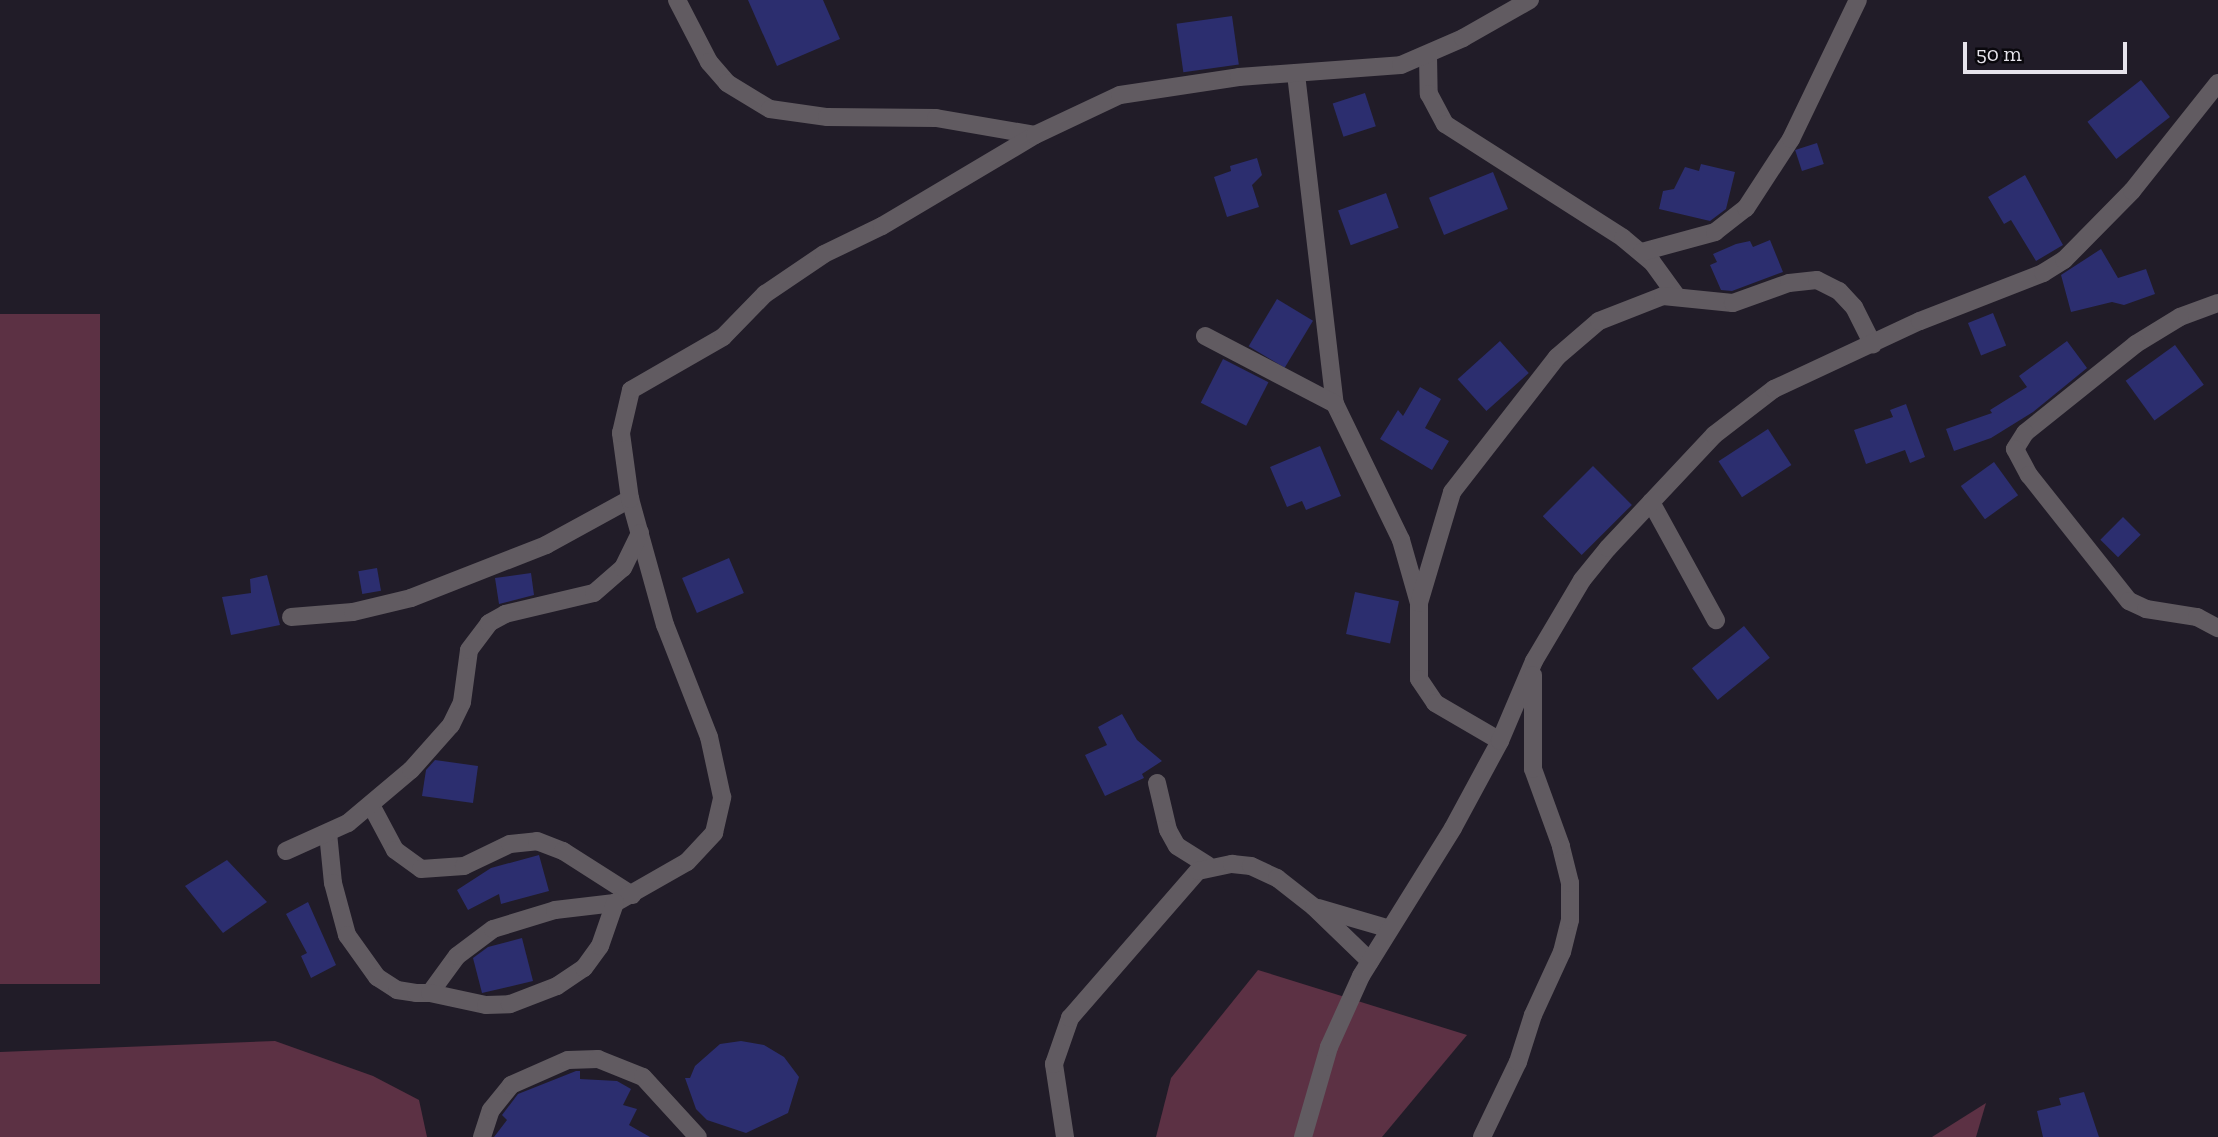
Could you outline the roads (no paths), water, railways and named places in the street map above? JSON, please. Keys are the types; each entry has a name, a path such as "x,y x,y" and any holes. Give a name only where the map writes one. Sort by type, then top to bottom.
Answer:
{"street":[{"path":"677,0 709,62 727,83 770,109 827,117 936,118 1035,135"},
{"path":"430,993 457,956 493,929 555,910 615,903 632,895 702,848 714,833 722,797 709,737 665,625 630,499 621,433 631,390 723,337 790,275 1035,135 1120,95 1239,77 1366,71 1402,65 1428,55 1530,0"},
{"path":"1642,252 1715,232 1746,208 1791,139 1858,0"},
{"path":"1428,55 1429,94 1445,124 1642,252 1676,295"},
{"path":"1296,74 1335,404 1401,540 1419,603"},
{"path":"1303,1137 1329,1047 1370,961 1387,928 1453,828 1500,741 1534,661 1582,580 1651,502 1745,408 1774,389 2043,273 2064,260 2133,191 2218,83"},
{"path":"1500,741 1453,715 1424,690 1417,662 1419,603 1452,492 1557,357 1599,321 1626,307 1676,295 1733,303 1789,283 1817,279 1839,291 1854,307 1873,345"},
{"path":"2218,303 2180,317 2136,344 2025,433 2015,449 2029,475 2129,601 2141,608 2197,617 2218,628"},
{"path":"1205,336 1335,404"},
{"path":"291,617 353,612 411,598 546,545 630,499"},
{"path":"1651,502 1716,620"},
{"path":"286,851 328,833 371,806 451,725 462,702 470,650 489,623 505,614 594,593 611,583 640,533"},
{"path":"1482,1137 1518,1062 1562,952 1570,920 1570,883 1562,846 1533,769 1534,661"},
{"path":"1157,783 1168,830 1177,846 1208,865 1251,866 1276,878 1314,906 1370,961"},
{"path":"371,806 395,850 421,869 464,866 510,844 537,841 563,851 632,895"},
{"path":"328,833 338,908 360,957 376,977 397,989 486,1005 510,1004 557,986 584,968 600,946 615,903"},
{"path":"1065,1137 1054,1064 1070,1018 1191,878 1208,865"},
{"path":"1314,906 1387,928"},
{"path":"482,1137 491,1110 511,1085 568,1060 598,1059 643,1077 698,1137"}]}
